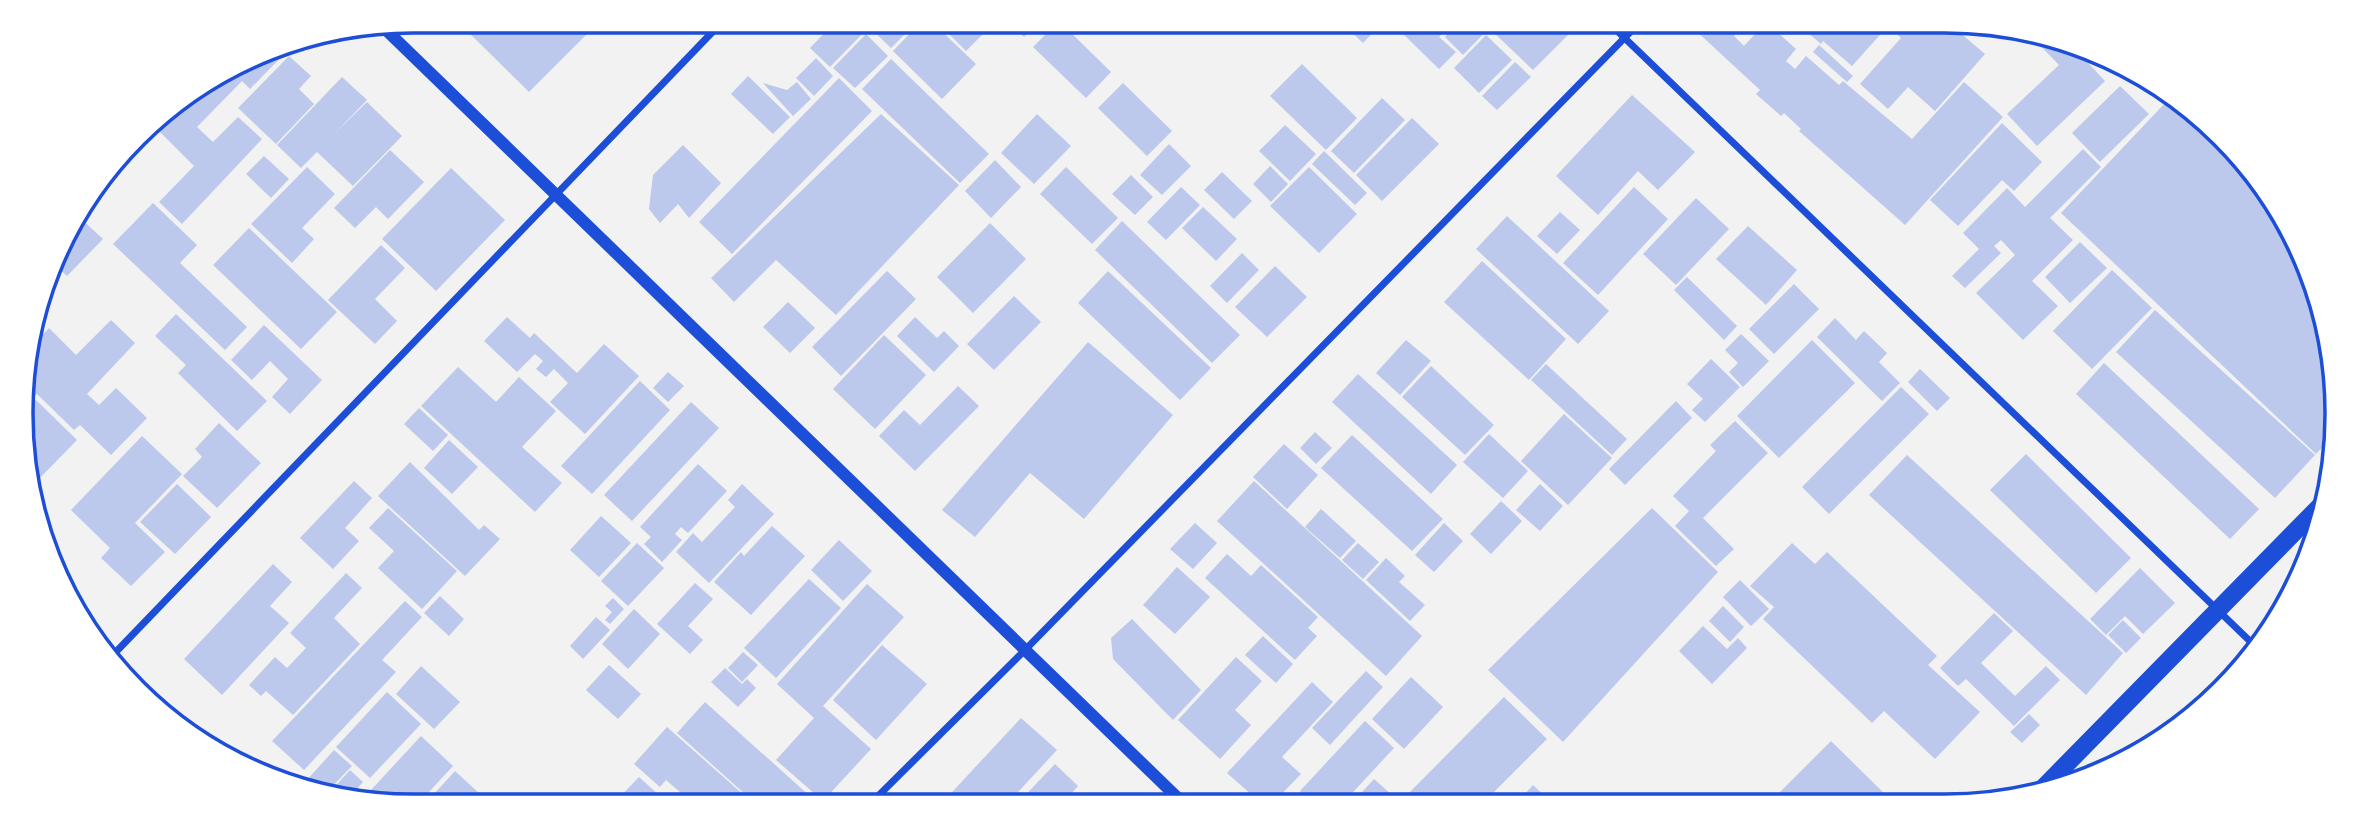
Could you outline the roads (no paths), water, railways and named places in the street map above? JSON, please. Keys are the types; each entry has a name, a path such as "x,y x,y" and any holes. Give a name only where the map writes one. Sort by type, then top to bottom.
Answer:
{"main road":[{"path":"2054,778 2311,515"}],"street":[{"path":"117,651 711,33"},
{"path":"1619,33 2249,641"},
{"path":"880,794 1025,650 1629,33"},
{"path":"390,34 1174,794"}]}
